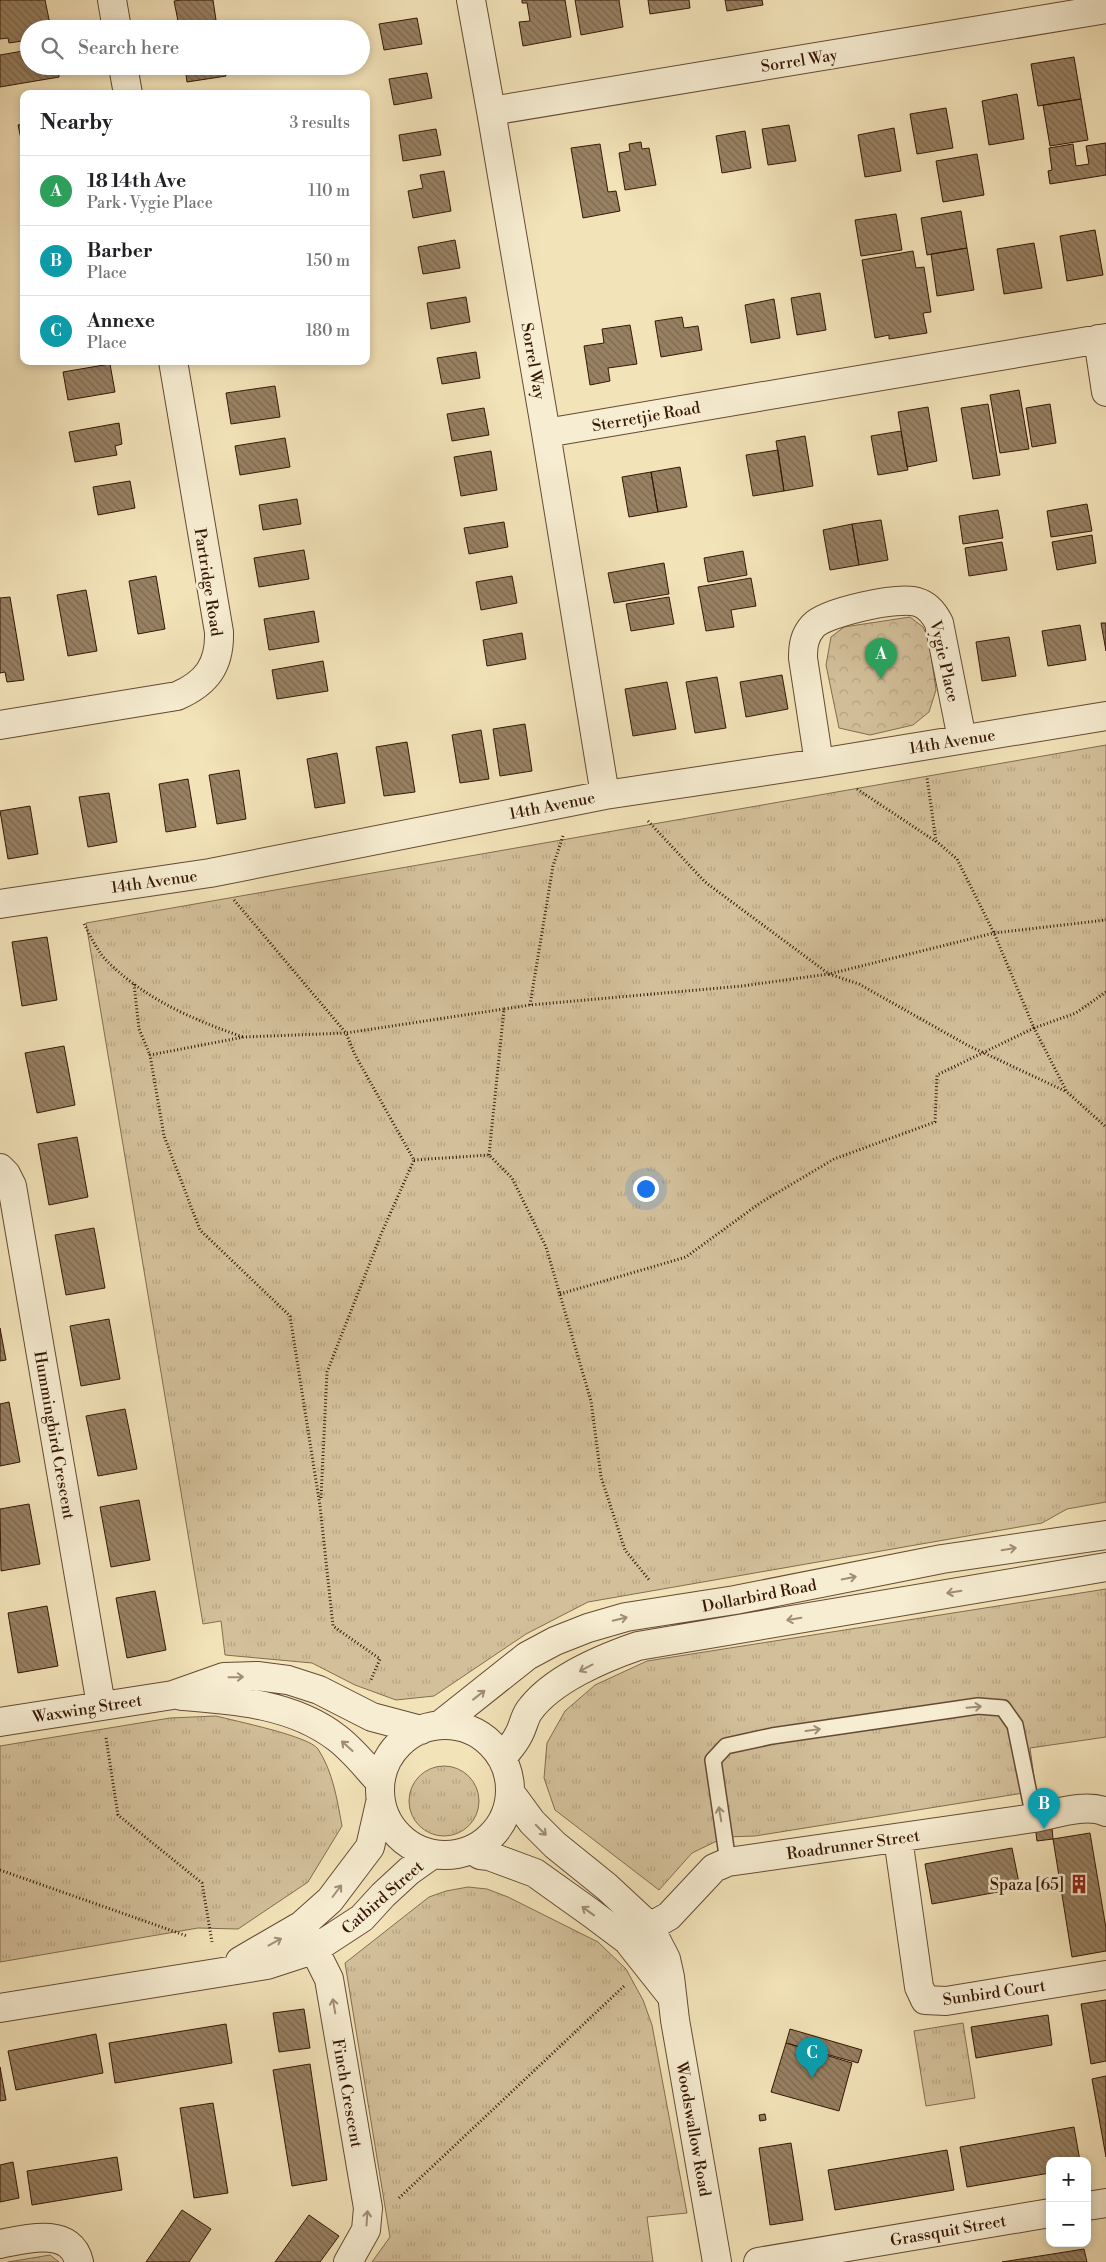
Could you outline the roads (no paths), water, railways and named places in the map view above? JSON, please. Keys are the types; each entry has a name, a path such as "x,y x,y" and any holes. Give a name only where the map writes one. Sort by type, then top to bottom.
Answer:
{"street":[{"path":"112,0 115,20"},
{"name":"Sorrel Way","path":"472,0 546,433"},
{"name":"Sorrel Way","path":"491,111 1090,7"},
{"path":"125,75 127,90"},
{"path":"1102,338 1106,392"},
{"name":"Sterretjie Road","path":"546,433 1102,338"},
{"name":"Partridge Road","path":"0,725 177,696 190,690 204,679 214,665 219,649 219,632 174,365"},
{"path":"546,433 613,793"},
{"name":"Vygie Place","path":"819,763 803,658 803,644 807,634 812,627 827,616 902,600 920,603 934,613 939,623 962,739"},
{"name":"14th Avenue","path":"0,904 210,873 613,793 819,763 1106,716"},
{"name":"Hummingbird Crescent","path":"0,1168 6,1174 12,1186 101,1706"},
{"name":"Dollarbird Road","path":"431,1727 527,1656 555,1641 588,1628 626,1617 675,1610 942,1560 1106,1535"},
{"name":"Dollarbird Road","path":"502,1758 518,1738 529,1711 551,1690 572,1675 605,1657 638,1646 1106,1567"},
{"name":"Waxwing Street","path":"0,1722 173,1695 224,1677 257,1676 288,1680 319,1690 372,1718 431,1727"},
{"name":"Waxwing Street","path":"173,1695 225,1699 258,1705 285,1711 311,1722 342,1742 380,1793"},
{"path":"459,1726 476,1732 490,1743 502,1758 508,1774 510,1792 507,1810 499,1827 487,1840 472,1850 446,1856 418,1850 405,1842 385,1818 380,1793 384,1765 393,1750 405,1738 431,1727 459,1726"},
{"name":"Woodswallow Road","path":"510,1792 532,1822 556,1845 607,1887 638,1933 647,1964 671,1996"},
{"name":"Catbird Street","path":"217,1973 302,1925 330,1900 370,1847 380,1793"},
{"name":"Roadrunner Street","path":"638,1933 669,1916 714,1868 728,1862 1034,1818 1076,1810 1101,1810 1106,1812"},
{"name":"Sunbird Court","path":"898,1838 919,1987 925,2000 946,2001 1106,1975"},
{"name":"Woodswallow Road","path":"472,1850 480,1856 489,1856 534,1873 638,1933 666,1959 717,2262"},
{"name":"Catbird Street","path":"0,2008 267,1965 313,1950 362,1918 383,1895 433,1854"},
{"name":"Finch Crescent","path":"302,1925 329,1979 368,2208 366,2230 348,2262"},
{"path":"1091,2205 1106,2203"},
{"name":"Grassquit Street","path":"758,2262 1046,2214"},
{"path":"0,2244 34,2237 56,2239 73,2248 78,2254 79,2262"}],"lane":[{"path":"728,1862 713,1760 726,1746 772,1736 978,1706 1003,1708 1015,1725 1034,1818"}],"place":[{"name":"18 14th Ave","path":"881,679"},
{"name":"Barber","path":"1044,1829"},
{"name":"Spaza [65]","path":"1079,1884"},
{"name":"Annexe","path":"812,2078"}]}
